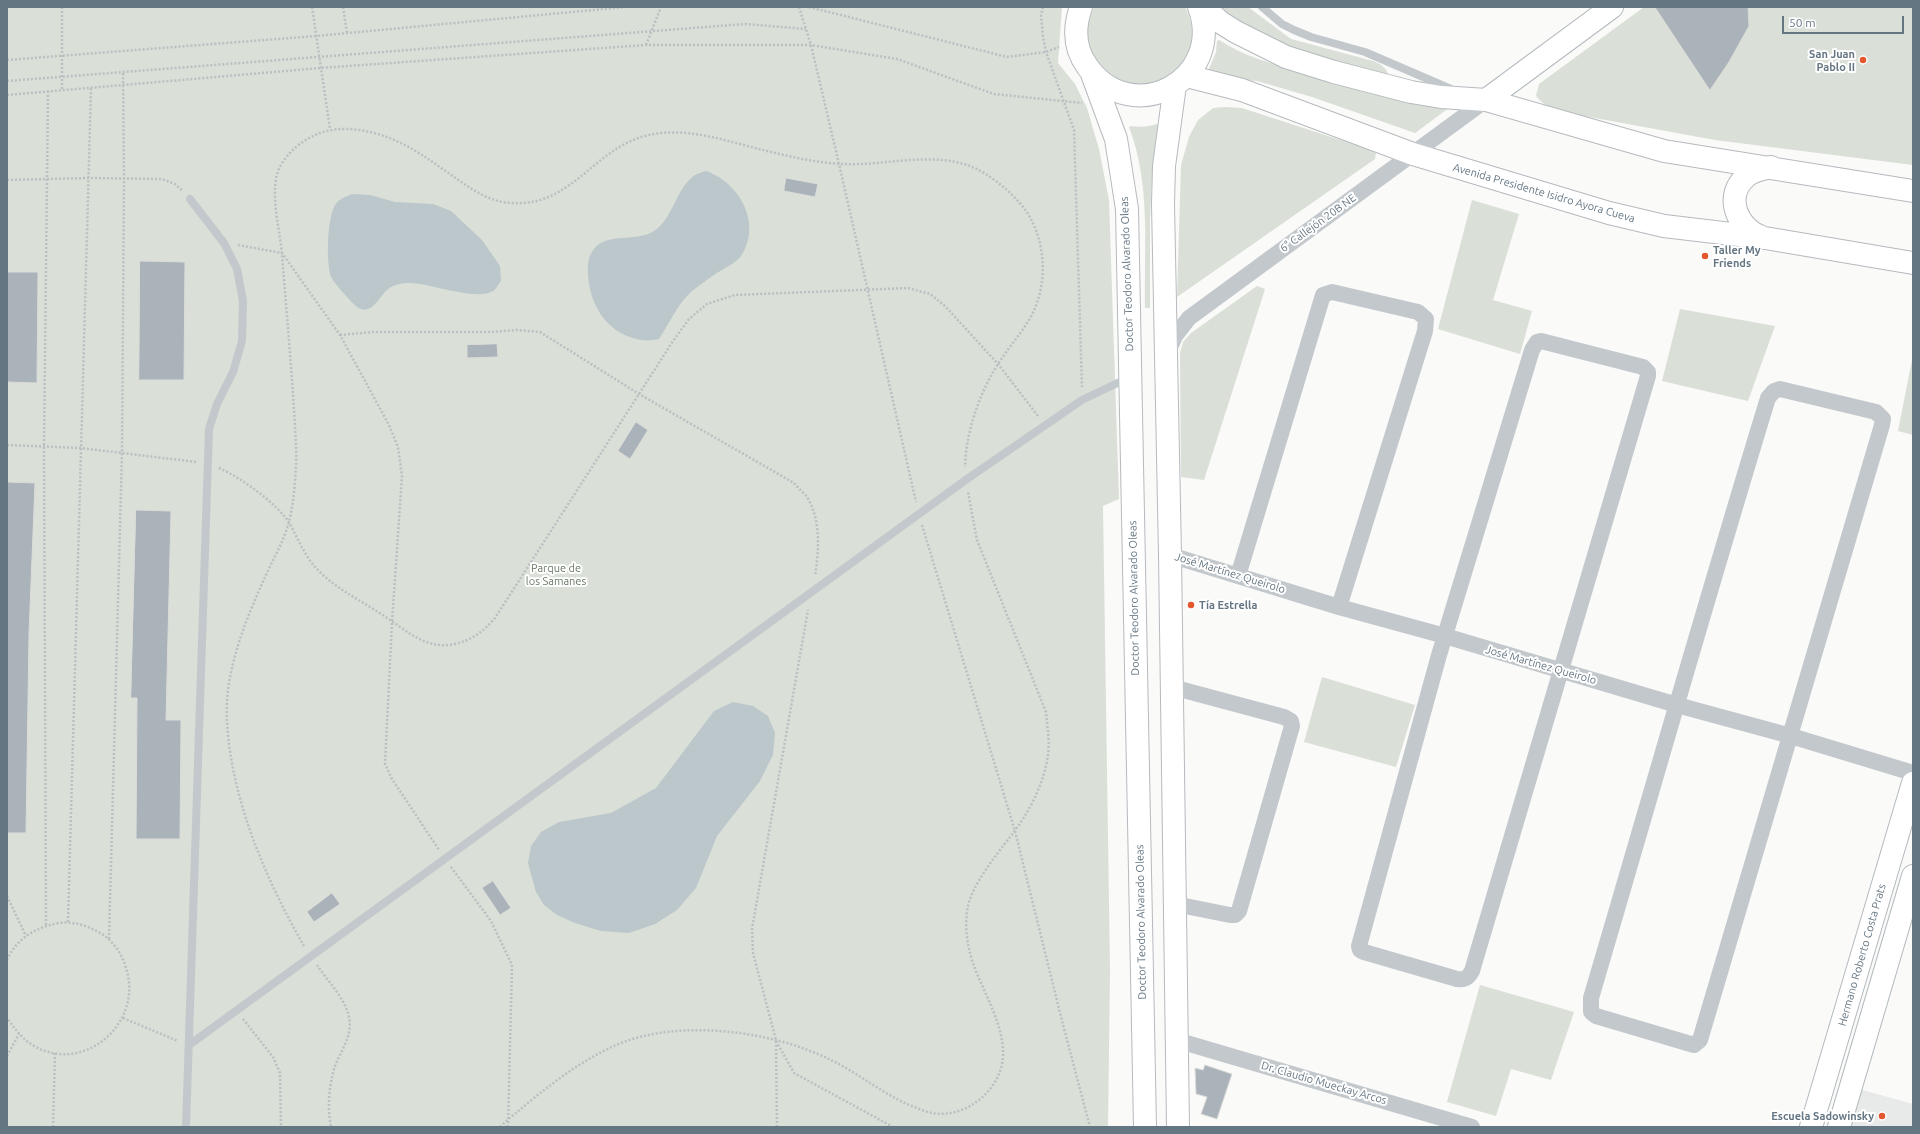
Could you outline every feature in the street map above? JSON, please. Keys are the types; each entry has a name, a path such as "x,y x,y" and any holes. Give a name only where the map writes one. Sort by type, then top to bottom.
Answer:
{"main road":[{"path":"1077,40 1076,28 1082,7"},
{"path":"1092,74 1103,84 1117,92 1147,96 1162,92 1181,80 1196,63 1202,49 1204,34 1204,19 1199,7"},
{"path":"1204,7 1220,22 1236,32 1286,57 1334,72 1411,92 1441,97 1481,99 1664,151 1772,167 1913,191"},
{"path":"1481,99 1612,7"},
{"name":"Doctor Teodoro Alvarado Oleas","path":"1077,40 1084,61 1092,74 1105,106 1116,139 1127,209 1145,1127"},
{"path":"1178,1127 1170,555 1163,204 1164,166 1181,80"},
{"name":"Avenida Presidente Isidro Ayora Cueva","path":"1181,80 1213,82 1242,90 1413,154 1609,213 1664,226 1765,238 1913,263"},
{"path":"1172,120 1190,96 1213,82"},
{"path":"1765,238 1752,234 1742,225 1736,213 1735,199 1739,186 1747,176 1759,169 1772,167"},
{"name":"Hermano Roberto Costa Prats","path":"1811,1127 1913,783"},
{"path":"1839,1127 1913,876"}],"street":[{"name":"6° Callejón 20B NE","path":"1166,360 1170,346 1189,318 1413,154 1481,99"},
{"path":"1238,576 1323,295 1332,292 1418,312 1426,320 1425,330 1339,607"},
{"path":"1541,341 1546,341 1643,367 1648,372 1647,380 1560,670 1469,977 1464,980 1457,979 1360,950 1360,940 1444,636 1534,346 1541,341"},
{"path":"1780,389 1876,412 1883,419 1791,736 1700,1040 1694,1045 1688,1044 1596,1016 1591,1012 1590,1005 1677,705 1686,668 1768,398 1774,391 1780,389"},
{"name":"José Martínez Queirolo","path":"1170,555 1339,607 1444,636 1677,705 1791,736 1913,773"},
{"path":"1172,687 1284,717 1291,722 1292,726 1239,911 1235,915 1230,915 1175,904"},
{"name":"Dr. Claudio Mueckay Arcos","path":"1176,1040 1472,1127"}],"lane":[{"path":"1262,7 1282,24 1294,30 1365,52 1433,83 1481,99"},
{"path":"186,1127 210,429 217,404 233,372 242,341 243,301 237,269 224,243 190,198"},
{"path":"189,1045 236,1010 311,958 967,479 1082,400 1130,377"}],"path":[{"path":"62,7 62,90"},
{"path":"312,7 330,129"},
{"path":"343,7 347,33"},
{"path":"7,60 316,36 625,7"},
{"path":"646,45 661,7"},
{"path":"799,7 811,45 869,290 919,514 1015,831 1090,1127"},
{"path":"809,7 1007,56 1046,52 1077,40"},
{"path":"1043,7 1041,15 1046,52 1074,130 1082,400"},
{"path":"7,81 744,24 806,29"},
{"path":"7,95 320,68 646,45 811,45 897,59 994,94 1063,100 1105,106"},
{"path":"109,939 122,452 124,178 123,72"},
{"path":"68,922 91,88"},
{"path":"46,925 44,446 48,91"},
{"path":"331,1127 328,1103 337,1061 347,1042 350,1018 346,1007 311,958 273,888 245,814 236,781 227,730 226,713 233,666 248,616 289,523 296,452 282,253 276,206 276,178 284,160 298,146 313,136 330,129 361,130 382,134 403,143 478,194 511,203 531,202 555,195 590,170 605,155 618,147 649,134 665,132 709,137 801,159 839,164 874,164 937,160 960,162 979,170 996,179 1029,214 1041,242 1042,283 1032,315 998,364 981,398 969,437 964,463 977,540 1046,712 1048,756 1044,774 1032,802 1015,831 997,853 968,904 966,928 969,951 1002,1035 1004,1053 998,1076 983,1097 970,1106 950,1114 931,1113 897,1100 834,1061 796,1045 747,1033 696,1031 639,1037 608,1050 565,1073 508,1118 500,1127"},
{"path":"7,180 88,178 162,179 175,184 190,198"},
{"path":"224,243 282,253 340,335 389,425 398,447 402,476 392,622 385,764 392,779 445,859 491,921 512,965 508,1127"},
{"path":"7,445 81,448 208,463 240,479 267,500 289,523 297,540 320,572 341,589 415,638 440,646 466,642 481,633 494,618 681,330 689,320 707,304 735,295 908,288 930,294 945,306 998,364 1045,424"},
{"path":"340,335 374,332 483,332 517,330 540,332 639,394 794,483 807,498 816,518 818,542 816,567 752,929 753,953 776,1040 794,1073 893,1127"},
{"path":"7,896 26,936"},
{"path":"7,960 10,952 26,936 46,925 68,922 90,927 109,939 123,956 130,978 130,998 123,1018 111,1034 94,1046 75,1053 54,1053 35,1046 19,1034 7,1018"},
{"path":"236,1010 273,1057 280,1073 281,1127"},
{"path":"123,1018 189,1045"},
{"path":"7,1056 19,1034"},
{"path":"776,1040 777,1127"},
{"path":"53,1127 54,1053"}],"shaded area":[{"path":"706,171 718,176 728,184 737,194 744,206 748,218 749,231 747,244 741,256 732,264 705,281 687,296 659,339 641,340 621,333 606,321 591,295 588,268 589,259 592,252 597,246 612,239 638,236 654,231 666,219 688,181 696,174"},
{"path":"353,194 370,195 395,202 433,204 451,211 482,240 500,266 501,281 494,290 484,294 464,293 420,284 402,284 388,289 371,308 362,309 357,307 343,293 331,277 328,261 328,241 332,211 339,201"},
{"path":"733,702 753,706 768,716 775,733 773,755 760,781 717,836 696,888 677,910 655,924 629,933 601,931 575,923 557,915 544,905 536,892 528,863 531,846 541,832 559,822 611,813 656,788 714,711"},
{"name":"Escuela Sadowinsky","path":"1859,1089 1913,1104 1913,1127 1847,1127"}],"green space":[{"name":"Parque de los Samanes","path":"7,7 1062,7 1058,63 1075,84 1087,108 1099,149 1109,200 1119,499 1103,506 1110,970 1108,1127 7,1127"},
{"path":"1094,7 1185,7 1190,20 1192,34 1190,47 1185,59 1177,69 1167,77 1155,83 1130,85 1115,80 1096,59 1088,45 1088,23"},
{"path":"1217,7 1248,7 1291,39 1373,61 1384,67 1388,74 1297,51 1260,39"},
{"path":"1644,7 1913,7 1913,165 1715,140 1562,112 1541,102 1536,96 1539,84"},
{"path":"1219,40 1240,52 1295,70 1363,86 1457,102 1415,133 1312,97 1257,81 1206,76 1216,52 1217,41"},
{"path":"1213,108 1242,108 1368,149 1376,153 1375,159 1177,297 1181,165 1189,137 1198,120"},
{"path":"1163,122 1152,176 1150,218 1150,308 1145,308 1145,216 1143,193 1141,171 1129,127 1155,125"},
{"path":"1472,200 1519,214 1493,300 1532,311 1520,354 1438,329"},
{"path":"1257,286 1265,289 1204,480 1181,477 1180,353 1183,342 1191,333"},
{"path":"1680,309 1775,326 1748,401 1662,381"},
{"path":"1913,360 1913,435 1898,431"},
{"path":"1322,677 1415,705 1396,767 1304,742"},
{"path":"1480,985 1574,1012 1551,1080 1511,1069 1496,1116 1447,1102"}],"building":[{"path":"1655,7 1748,7 1749,26 1729,62 1710,90"},
{"path":"786,178 818,184 815,197 784,191"},
{"path":"140,261 185,262 184,380 139,380"},
{"path":"7,272 38,272 37,383 7,382"},
{"path":"497,344 498,357 467,358 467,345"},
{"path":"636,422 648,430 630,459 618,451"},
{"path":"7,482 35,483 29,634 26,833 7,833"},
{"path":"136,510 171,511 166,720 181,720 180,839 136,839 137,698 131,698"},
{"path":"493,881 511,908 500,915 482,888"},
{"path":"332,893 340,904 314,922 307,912"},
{"path":"1205,1065 1232,1074 1217,1119 1201,1114 1207,1097 1196,1094 1195,1068 1203,1070"}],"place":[{"name":"San Juan Pablo II","path":"1863,60"},
{"name":"Taller My Friends","path":"1705,256"},
{"name":"Tía Estrella","path":"1191,605"},
{"name":"Escuela Sadowinsky","path":"1882,1116"}]}
